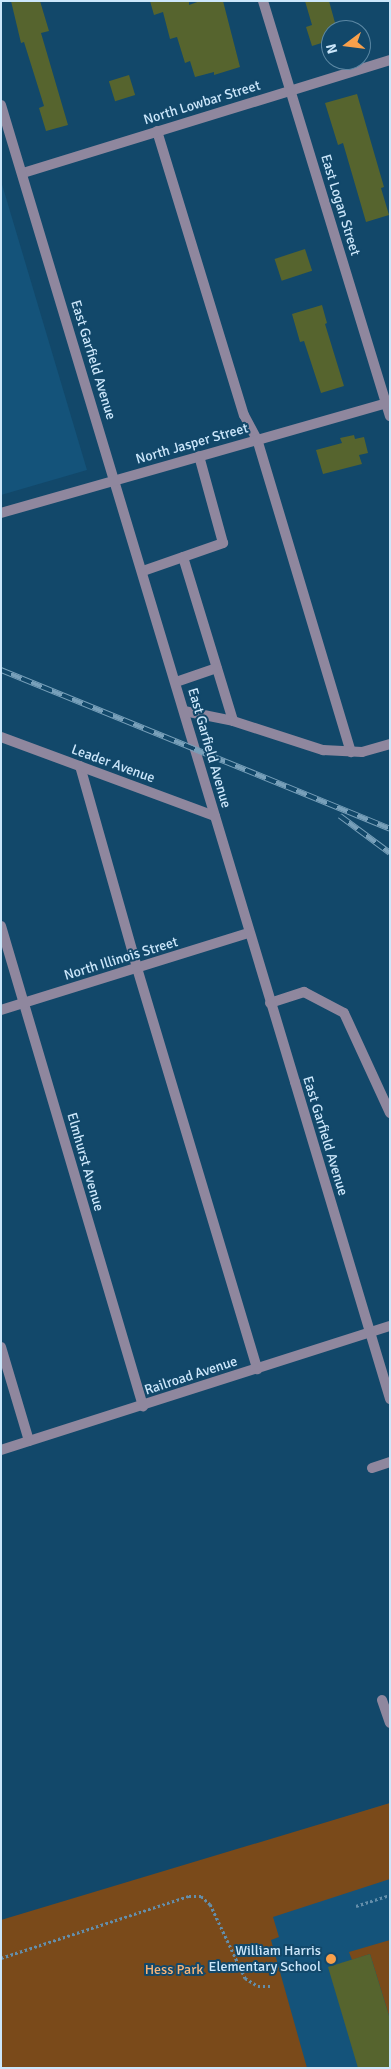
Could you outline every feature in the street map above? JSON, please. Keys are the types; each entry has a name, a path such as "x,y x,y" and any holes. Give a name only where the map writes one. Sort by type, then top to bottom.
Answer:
{"street":[{"name":"East Logan Street","path":"263,1 388,402 390,416"},
{"name":"North Lowbar Street","path":"23,173 390,60"},
{"name":"East Garfield Avenue","path":"1,105 143,571 248,933 295,1082 390,1399"},
{"path":"157,131 244,415 257,439 351,752"},
{"name":"North Jasper Street","path":"1,513 388,402"},
{"path":"143,571 223,543 199,456"},
{"path":"184,557 232,720"},
{"path":"176,682 217,668"},
{"path":"184,711 232,720 323,750 362,752 390,744"},
{"name":"Leader Avenue","path":"1,737 214,816"},
{"path":"80,766 137,968 257,1369"},
{"name":"Elmhurst Avenue","path":"1,926 143,1406"},
{"name":"North Illinois Street","path":"1,1010 248,933"},
{"path":"270,1002 304,992 344,1013 390,1113"},
{"name":"Railroad Avenue","path":"1,1450 390,1326"},
{"path":"1,1347 29,1441"},
{"path":"372,1468 390,1462"},
{"path":"382,1700 390,1723"}],"path":[{"path":"356,1906 390,1895"},
{"path":"1,1958 189,1896 201,1896 210,1904 245,1978 258,1986 272,1986"}],"shaded area":[{"path":"1,181 87,470 1,495"},
{"name":"William Harris Elementary School","path":"390,1803 390,2068 304,2068 242,1849"}],"green space":[{"name":"Hess Park","path":"390,1803 390,1879 273,1917 279,1937 271,1940 307,2068 1,2068 1,1920"},
{"path":"390,1940 390,2019 370,1954 352,1960 349,1952"}],"building":[{"path":"11,1 40,1 49,31 41,33 68,125 46,131 39,108 44,106 24,42 21,43"},
{"path":"150,1 189,1 189,5 200,1 223,1 240,67 214,75 214,72 195,77 190,61 185,63 177,37 170,39 163,12 154,15"},
{"path":"305,1 329,1 334,20 321,20 321,43 312,46 306,27 312,25"},
{"path":"129,75 135,95 115,101 109,81"},
{"path":"357,94 384,187 381,188 389,215 366,222 343,143 338,145 325,103"},
{"path":"305,249 312,271 282,281 275,259"},
{"path":"322,305 327,323 325,324 344,386 321,393 304,341 300,342 292,314"},
{"path":"354,435 355,439 364,437 368,453 359,455 362,464 323,474 316,450 342,443 340,438"},
{"path":"370,1954 390,2019 390,2068 358,2068 328,1967"}],"railway":[{"path":"1,670 390,829"},
{"path":"340,816 390,853"}],"place":[{"name":"William Harris Elementary School","path":"331,1959"}]}
